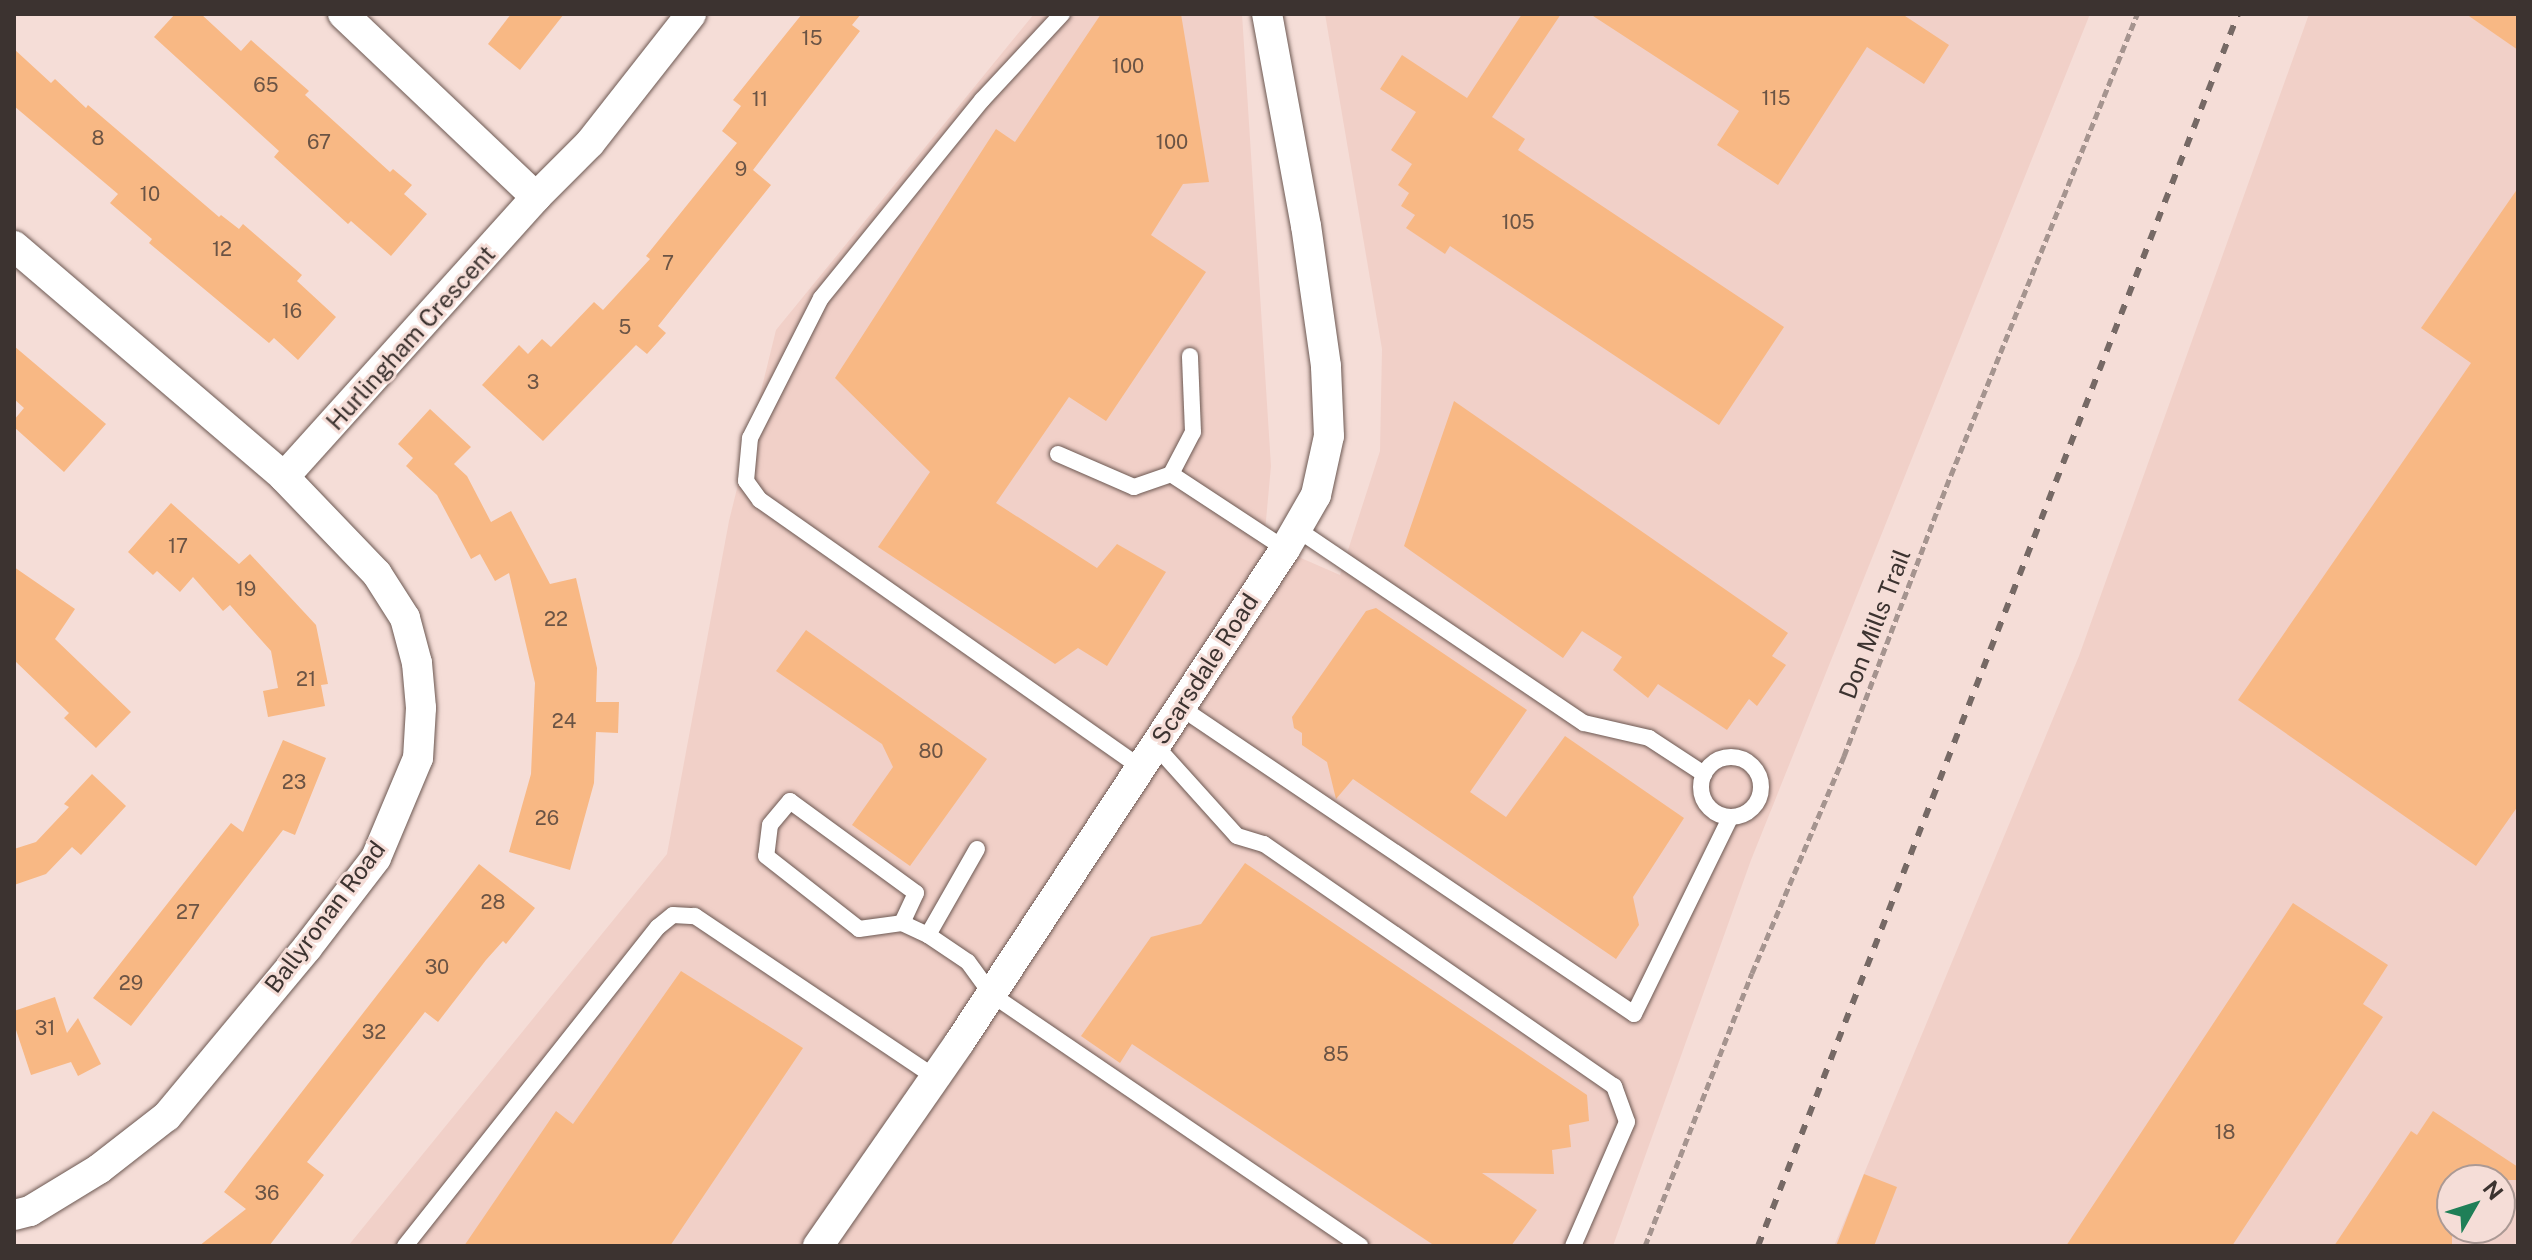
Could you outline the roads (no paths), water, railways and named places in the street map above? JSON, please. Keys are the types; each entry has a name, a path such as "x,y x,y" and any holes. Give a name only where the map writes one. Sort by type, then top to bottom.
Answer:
{"street":[{"path":"343,14 536,197"},
{"name":"Hurlingham Crescent","path":"284,477 536,197 590,143 691,14"},
{"name":"Scarsdale Road","path":"818,1246 991,994 1314,501 1322,478 1329,436 1329,403 1311,256 1267,14"},
{"name":"Ballyronan Road","path":"14,246 284,477 377,574 405,618 417,663 421,708 418,758 376,858 167,1116 99,1169 30,1211 14,1215"}],"lane":[{"path":"1062,14 974,109 821,298 750,438 746,481 760,500 1148,756 1237,836 1264,844 1614,1086 1627,1122 1573,1246"},
{"path":"1058,454 1134,487 1171,474 1193,432 1190,356"},
{"path":"1171,474 1291,539 1584,723 1649,738 1704,774"},
{"path":"1180,707 1634,1014 1730,818"},
{"path":"1730,756 1743,759 1758,773 1761,783 1757,803 1750,811 1730,818 1710,809 1704,800 1704,774 1712,764 1730,756"},
{"path":"902,923 916,893 790,801 770,825 766,856 859,929 902,923 928,935 968,962 991,994 1360,1246"},
{"path":"928,935 977,849"},
{"path":"405,1246 658,927 673,915 695,916 935,1077"}],"railway":[{"path":"1758,1246 2238,14"}]}
